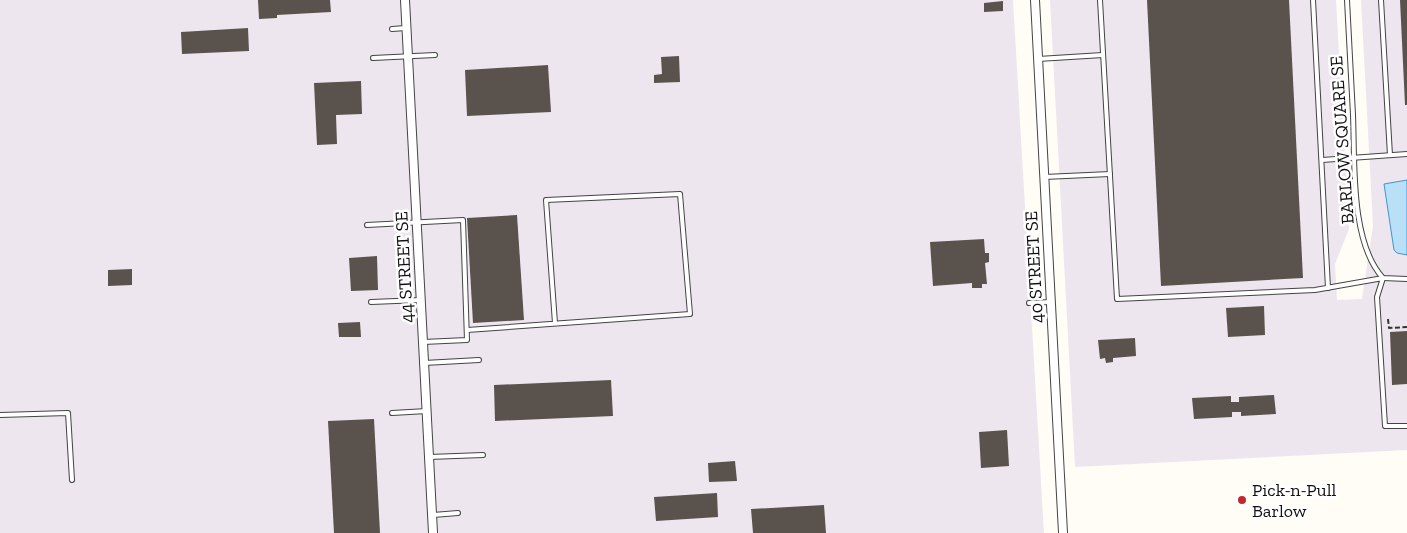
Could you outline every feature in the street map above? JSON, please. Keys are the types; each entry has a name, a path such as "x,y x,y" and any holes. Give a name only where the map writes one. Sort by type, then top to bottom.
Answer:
{"street":[{"name":"44 STREET SE","path":"405,0 433,533"},
{"name":"40 STREET SE","path":"1035,0 1063,533"}],"lane":[{"path":"1100,0 1118,299 1328,288 1383,278 1407,279"},
{"path":"1314,0 1328,288"},
{"name":"BARLOW SQUARE SE","path":"1347,0 1357,202 1364,238 1374,268 1383,278"},
{"path":"1382,0 1390,155"},
{"path":"392,29 406,28"},
{"path":"373,58 434,55"},
{"path":"1038,59 1103,55"},
{"path":"1322,160 1407,154"},
{"path":"1044,177 1110,174"},
{"path":"467,330 554,324 690,314 680,194 546,200 554,324"},
{"path":"367,225 463,220 467,340 423,342"},
{"path":"1383,278 1377,297 1385,426 1407,426"},
{"path":"371,302 420,300"},
{"path":"1029,303 1051,302"},
{"path":"424,363 479,360"},
{"path":"392,413 426,411"},
{"path":"0,415 68,413 72,480"},
{"path":"429,457 483,455"},
{"path":"432,515 458,513"}],"path":[{"path":"1388,319 1389,328 1407,327"}],"shaded area":[{"path":"0,0 1013,0 1044,533 0,533"},
{"path":"1050,0 1336,0 1349,229 1335,264 1337,300 1362,299 1373,226 1361,0 1407,0 1407,450 1075,467"}],"water":[{"path":"1407,180 1407,255 1397,253 1394,250 1384,184"}],"building":[{"path":"258,0 330,0 331,12 277,15 277,18 259,19"},
{"path":"1147,0 1289,0 1303,278 1161,286"},
{"path":"1400,0 1407,0 1407,105 1405,105"},
{"path":"1003,1 1003,11 984,12 984,3"},
{"path":"248,28 249,51 182,54 181,32"},
{"path":"679,56 680,82 654,83 654,75 662,74 661,57"},
{"path":"548,65 551,112 467,116 465,70"},
{"path":"361,81 362,114 336,115 337,144 317,145 314,83"},
{"path":"517,215 524,320 473,323 467,218"},
{"path":"984,239 985,253 989,253 989,262 985,263 987,284 982,284 982,288 972,288 972,283 933,286 930,242"},
{"path":"377,256 378,290 351,291 349,258"},
{"path":"132,269 132,285 108,286 108,270"},
{"path":"1264,306 1265,335 1228,337 1226,308"},
{"path":"360,322 361,337 339,337 338,323"},
{"path":"1407,331 1407,384 1392,385 1390,332"},
{"path":"1135,338 1136,356 1113,358 1113,362 1106,363 1105,358 1100,359 1098,340"},
{"path":"611,380 613,416 495,421 494,385"},
{"path":"1274,395 1276,414 1241,416 1241,412 1232,412 1232,417 1194,419 1192,398 1231,396 1231,402 1239,402 1239,397"},
{"path":"374,419 380,533 334,533 328,421"},
{"path":"1007,430 1009,466 981,468 979,432"},
{"path":"735,461 737,481 709,482 708,463"},
{"path":"717,493 718,517 656,521 654,497"},
{"path":"824,505 826,533 753,533 751,509"}],"place":[{"name":"Pick-n-Pull Barlow","path":"1242,500"}]}
